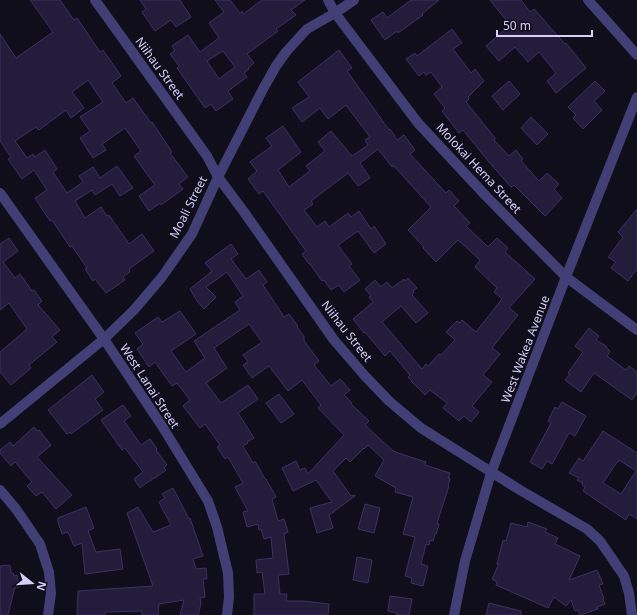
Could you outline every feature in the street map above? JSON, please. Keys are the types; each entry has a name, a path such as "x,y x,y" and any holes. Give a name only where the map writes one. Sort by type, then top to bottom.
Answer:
{"street":[{"name":"Niihau Street","path":"95,0 207,156 218,177 334,340 365,376 389,401 421,428 492,473 587,529 600,541 624,576 629,593 632,615"},
{"name":"Molokai Hema Street","path":"328,0 335,13 418,123 486,196 566,277 637,330"},
{"name":"Moali Street","path":"0,424 104,339 134,310 162,277 192,234 218,177 276,66 286,52 307,29 354,0"},
{"path":"588,0 637,55"},
{"name":"West Wakea Avenue","path":"454,615 465,561 492,473 566,277 637,97"},
{"name":"West Lanai Street","path":"0,193 104,339 162,426 208,501 217,527 228,573 229,597 227,615"},
{"path":"0,490 16,509 40,544 49,572 51,593 48,615"}],"building":[{"path":"30,0 60,0 74,20 77,18 100,52 103,50 121,76 112,83 126,103 133,98 151,123 152,122 172,152 170,153 188,177 179,184 183,189 161,205 160,203 149,211 139,196 155,185 134,156 141,151 125,128 102,144 106,150 93,158 80,138 90,131 80,117 103,102 88,80 72,92 84,108 71,118 66,110 39,130 36,127 15,141 27,158 33,154 35,157 45,150 57,169 53,172 67,193 83,182 79,176 93,167 100,178 117,166 133,188 120,196 112,184 95,195 92,190 75,201 85,218 101,207 107,216 109,215 129,244 142,234 154,251 129,269 130,272 123,277 125,280 106,293 95,279 93,281 85,269 87,268 72,246 70,247 35,198 47,190 34,170 22,179 8,159 11,157 0,141 0,34 16,58 53,32"},
{"path":"140,0 180,0 191,17 176,27 171,20 155,31 142,12 146,9"},
{"path":"215,0 230,0 240,13 242,11 243,14 262,0 305,0 291,10 296,15 276,29 278,31 247,54 254,63 244,73 247,77 228,91 233,99 216,111 211,104 205,108 177,68 179,66 170,54 175,51 172,46 188,35 200,52 219,38 209,23 224,12","holes":["223,51 235,67 219,79 207,61"]},
{"path":"411,0 439,0 422,14 423,15 398,33 397,31 385,40 371,20 383,12 387,18"},
{"path":"490,0 521,0 530,12 534,9 565,44 566,43 586,68 556,93 547,81 556,73 539,52 528,62 515,47 499,61 486,46 510,25"},
{"path":"452,29 462,43 453,49 471,73 475,69 484,81 468,97 469,99 466,102 495,138 494,140 509,156 516,150 523,159 521,161 539,181 547,173 559,184 554,189 562,198 545,216 514,185 511,187 463,130 459,133 442,111 445,108 434,94 442,87 431,72 426,75 424,72 419,76 406,59 415,53 417,56"},
{"path":"339,50 352,68 347,71 389,130 390,129 397,140 404,135 415,150 410,154 446,193 449,190 459,201 454,206 470,223 466,226 488,247 497,238 508,248 505,252 535,279 509,308 518,315 492,348 500,354 483,375 492,382 472,406 479,412 471,422 464,416 459,421 443,408 447,403 430,390 425,395 411,381 408,377 410,375 390,351 385,356 353,319 373,302 369,297 371,296 365,289 375,280 381,287 387,282 392,288 404,279 405,281 408,278 417,288 413,291 414,292 412,295 428,313 416,323 401,306 382,322 422,369 426,364 428,366 439,354 441,355 455,340 446,332 457,321 459,323 462,320 476,332 502,299 494,292 497,288 475,267 480,260 458,240 436,262 408,230 431,207 394,166 392,167 378,149 360,163 370,178 358,186 348,173 311,201 313,204 304,210 317,227 325,221 329,227 348,213 351,217 359,211 371,229 374,226 386,244 374,253 358,231 338,245 352,264 349,266 360,280 344,292 339,285 331,290 324,280 322,281 302,254 306,251 263,191 259,194 248,179 257,171 250,162 272,146 266,138 283,126 301,152 278,170 289,187 310,171 306,166 325,151 318,142 331,131 352,156 368,145 365,140 370,137 346,105 328,119 320,108 302,122 292,108 309,97 298,82"},
{"path":"509,81 520,94 503,110 492,96"},
{"path":"595,81 605,91 594,101 602,110 583,129 573,118 576,115 568,107"},
{"path":"531,117 548,134 537,145 521,128"},
{"path":"637,209 637,269 628,281 611,268 616,262 608,257 623,237 618,232"},
{"path":"9,238 18,251 3,262 15,278 20,274 32,291 34,290 42,301 38,305 60,330 52,337 57,342 29,365 31,368 11,385 0,372 0,352 27,329 9,303 0,310 0,244"},
{"path":"231,244 238,254 231,259 246,279 259,270 267,282 263,285 284,317 289,314 304,336 304,341 319,361 314,365 331,386 340,379 350,390 344,395 369,421 365,425 392,450 426,462 425,465 450,473 448,478 450,478 449,486 437,523 439,524 436,534 433,541 430,540 429,545 426,544 421,564 428,566 423,586 411,583 412,578 405,576 415,537 403,534 413,497 395,492 396,488 375,476 384,460 368,445 350,462 346,458 333,471 351,496 355,496 329,515 333,528 317,533 310,508 332,502 316,480 293,491 282,468 296,461 300,470 305,468 308,474 344,435 318,408 321,405 302,380 288,391 269,366 252,378 243,365 248,362 243,355 262,342 249,324 214,348 227,368 206,383 221,403 248,385 258,399 238,413 254,438 243,446 253,463 255,461 276,497 272,499 278,521 284,519 288,532 284,534 289,574 278,575 280,594 287,594 286,601 329,604 328,615 254,615 254,594 265,594 262,572 257,573 256,560 273,558 271,537 264,539 261,529 259,530 258,524 247,527 243,512 248,511 235,487 243,483 228,457 225,459 217,447 220,445 205,424 200,428 183,406 190,400 177,383 172,386 155,362 149,367 137,349 143,344 135,333 158,317 162,322 180,311 196,334 171,351 186,372 205,358 194,341 240,310 235,302 243,296 227,272 206,287 216,297 204,309 190,289 212,271 205,263"},
{"path":"589,328 599,336 596,340 606,346 610,351 607,356 626,370 629,366 637,372 637,393 632,400 594,373 581,392 565,380 570,374 568,373 583,352 575,346"},
{"path":"92,375 104,392 95,399 103,410 71,434 70,432 67,434 48,410"},
{"path":"279,394 294,414 281,423 266,403"},
{"path":"562,402 586,416 575,436 569,433 552,464 547,461 542,469 530,462 551,423 548,421 555,407 558,409"},
{"path":"123,405 131,416 124,421 141,445 150,439 167,465 164,468 166,470 140,488 134,479 143,472 125,448 122,450 101,420"},
{"path":"34,427 37,431 39,430 51,445 37,457 72,495 56,509 42,492 36,496 27,486 32,482 15,462 11,466 0,453 0,450 10,442 13,446"},
{"path":"603,431 637,453 637,519 629,514 626,520 583,491 585,487 582,485 583,483 577,480 579,478 569,473 579,458 583,461","holes":["619,460 636,471 621,494 603,483"]},
{"path":"173,488 189,519 190,518 203,556 193,559 196,569 206,568 207,579 203,579 205,597 200,598 201,604 198,615 180,615 184,600 159,604 158,615 142,615 142,611 105,612 105,615 77,615 78,591 153,586 127,513 138,507 153,532 171,525 159,502 165,498 162,494"},
{"path":"365,504 380,508 374,533 358,529"},
{"path":"86,507 94,528 88,531 96,552 120,549 123,569 85,574 82,543 74,546 68,532 62,534 58,518"},
{"path":"528,522 547,529 545,532 558,538 555,544 580,556 569,580 597,570 603,584 599,585 605,604 597,607 598,609 580,615 578,610 575,611 571,600 566,606 554,597 548,608 496,585 497,582 492,579 499,564 497,564 503,540 506,541 511,523 527,527"},
{"path":"357,557 372,560 368,583 353,580"},
{"path":"10,565 11,573 13,573 14,576 17,575 19,587 15,587 8,615 0,615 0,566"},
{"path":"390,596 412,599 409,615 396,615 397,613 388,611"},
{"path":"489,603 521,611 521,615 486,615"}]}
